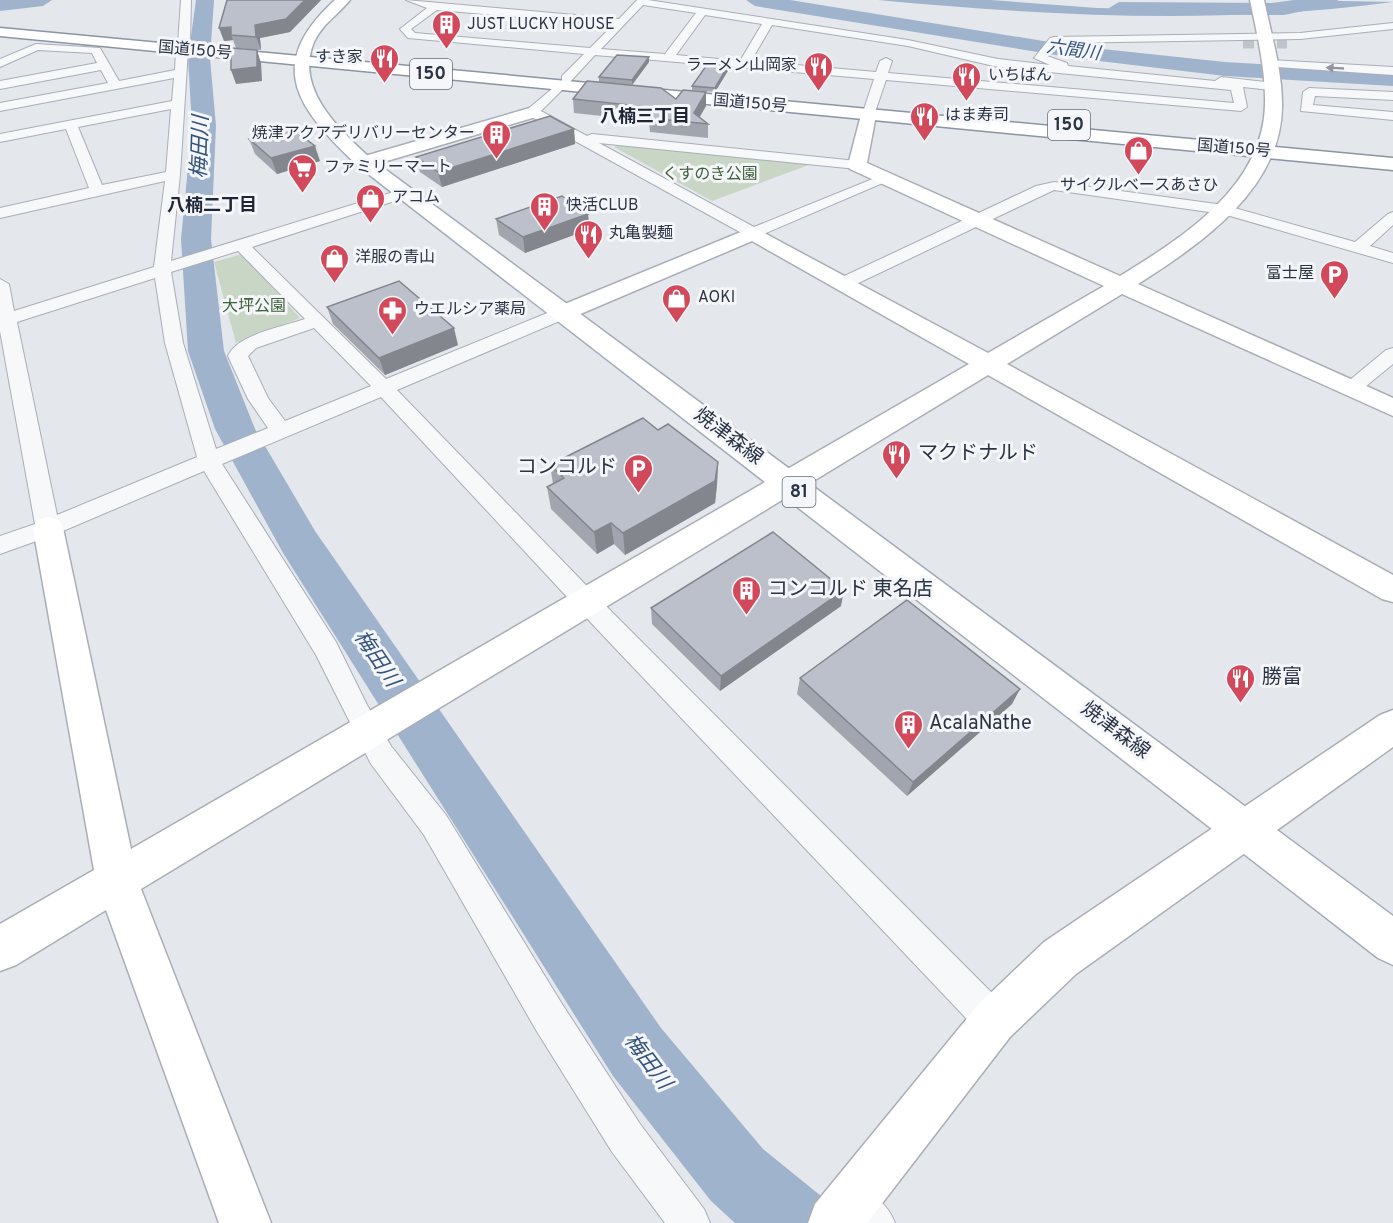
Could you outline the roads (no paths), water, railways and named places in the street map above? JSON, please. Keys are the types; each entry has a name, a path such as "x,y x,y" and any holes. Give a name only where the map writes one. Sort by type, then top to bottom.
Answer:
{"main road":[{"path":"302,58 311,30 343,0"},
{"path":"0,949 588,604 1160,262 1224,210 1248,181 1265,148 1274,116 1257,0"},
{"name":"国道150号","path":"0,27 29,32 215,50 1265,148 1393,164"},
{"name":"国道150号","path":"0,32 29,32"},
{"name":"焼津森線","path":"302,58 302,71 313,107 339,140 364,162 1244,828 1393,944"},
{"path":"870,111 857,165 1393,408"},
{"path":"364,162 533,112"},
{"name":"国道150号","path":"1265,148 1393,155"},
{"path":"563,313 753,233 1393,590"},
{"path":"48,528 117,881 245,1223"},
{"path":"850,1215 994,1021 1060,958 1393,726"}],"street":[{"path":"186,0 186,47 180,73 177,104 168,268 174,343 216,458 374,730 381,755 435,825 549,1017 626,1138 690,1223"},
{"path":"411,0 435,7 621,22"},
{"path":"669,0 1044,58 1271,86"},
{"path":"435,7 405,29 412,36 594,51 744,63 1241,106 1237,87 998,63 890,41 641,2 594,51 533,112 753,233 885,178"},
{"path":"669,57 702,12"},
{"path":"744,63 769,21"},
{"path":"1044,58 1053,41 1263,36 1393,26"},
{"path":"1287,43 1367,33 1374,28"},
{"path":"1118,40 1243,43"},
{"path":"870,111 882,76 890,41"},
{"path":"0,63 27,49 43,46 96,50 115,86"},
{"path":"1044,58 1077,71"},
{"path":"1268,65 1393,71"},
{"path":"0,85 103,66"},
{"path":"0,107 180,73"},
{"path":"1393,96 1309,92 1306,108 1393,116"},
{"path":"0,138 177,104"},
{"path":"71,124 97,191"},
{"path":"580,137 857,165"},
{"path":"0,213 173,175"},
{"path":"844,283 1041,189 1054,186 1224,210 1393,258"},
{"path":"3,321 405,193"},
{"path":"1358,248 1393,217"},
{"path":"235,247 317,321 384,388 588,604 994,1021"},
{"path":"0,284 3,321 48,528"},
{"path":"0,545 48,528 563,313"},
{"path":"277,432 258,399 238,356 240,350 249,344 317,321"},
{"path":"1352,388 1393,354"}],"water":[{"path":"878,0 991,0 1097,8 1222,10 1294,0 1393,2 1264,14 1135,16 942,6"}],"waterway":[{"path":"0,5 43,0"},
{"name":"梅田川","path":"205,0 199,58 204,126 196,239 206,351 235,429 299,542 637,1052 737,1175 794,1223"},
{"name":"六間川","path":"755,0 1074,52 1225,69 1393,79"},
{"path":"1119,8 1284,9 1329,0"}],"tunnel":[{"path":"1243,43 1287,43"}],"place":[{"name":"JUST LUCKY HOUSE","path":"446,50"},
{"name":"すき家","path":"384,84"},
{"name":"ラーメン山岡家","path":"818,92"},
{"name":"いちばん","path":"967,102"},
{"name":"はま寿司","path":"924,142"},
{"name":"焼津アクアデリバリーセンター","path":"496,160"},
{"name":"サイクルベースあさひ","path":"1139,176"},
{"name":"ファミリーマート","path":"303,194"},
{"name":"アコム","path":"371,224"},
{"name":"快活CLUB","path":"545,232"},
{"name":"丸亀製麺","path":"588,260"},
{"name":"洋服の青山","path":"334,284"},
{"name":"富士屋","path":"1335,300"},
{"name":"AOKI","path":"677,324"},
{"name":"ウエルシア薬局","path":"393,336"},
{"name":"マクドナルド","path":"897,480"},
{"name":"コンコルド","path":"638,494"},
{"name":"コンコルド 東名店","path":"747,616"},
{"name":"勝富","path":"1241,704"},
{"name":"AcalaNathe","path":"908,750"}],"district":[{"name":"八楠三丁目","path":"645,117"},
{"name":"八楠二丁目","path":"212,206"}],"park label":[{"name":"くすのき公園","path":"710,175"},
{"name":"大坪公園","path":"254,307"}]}
